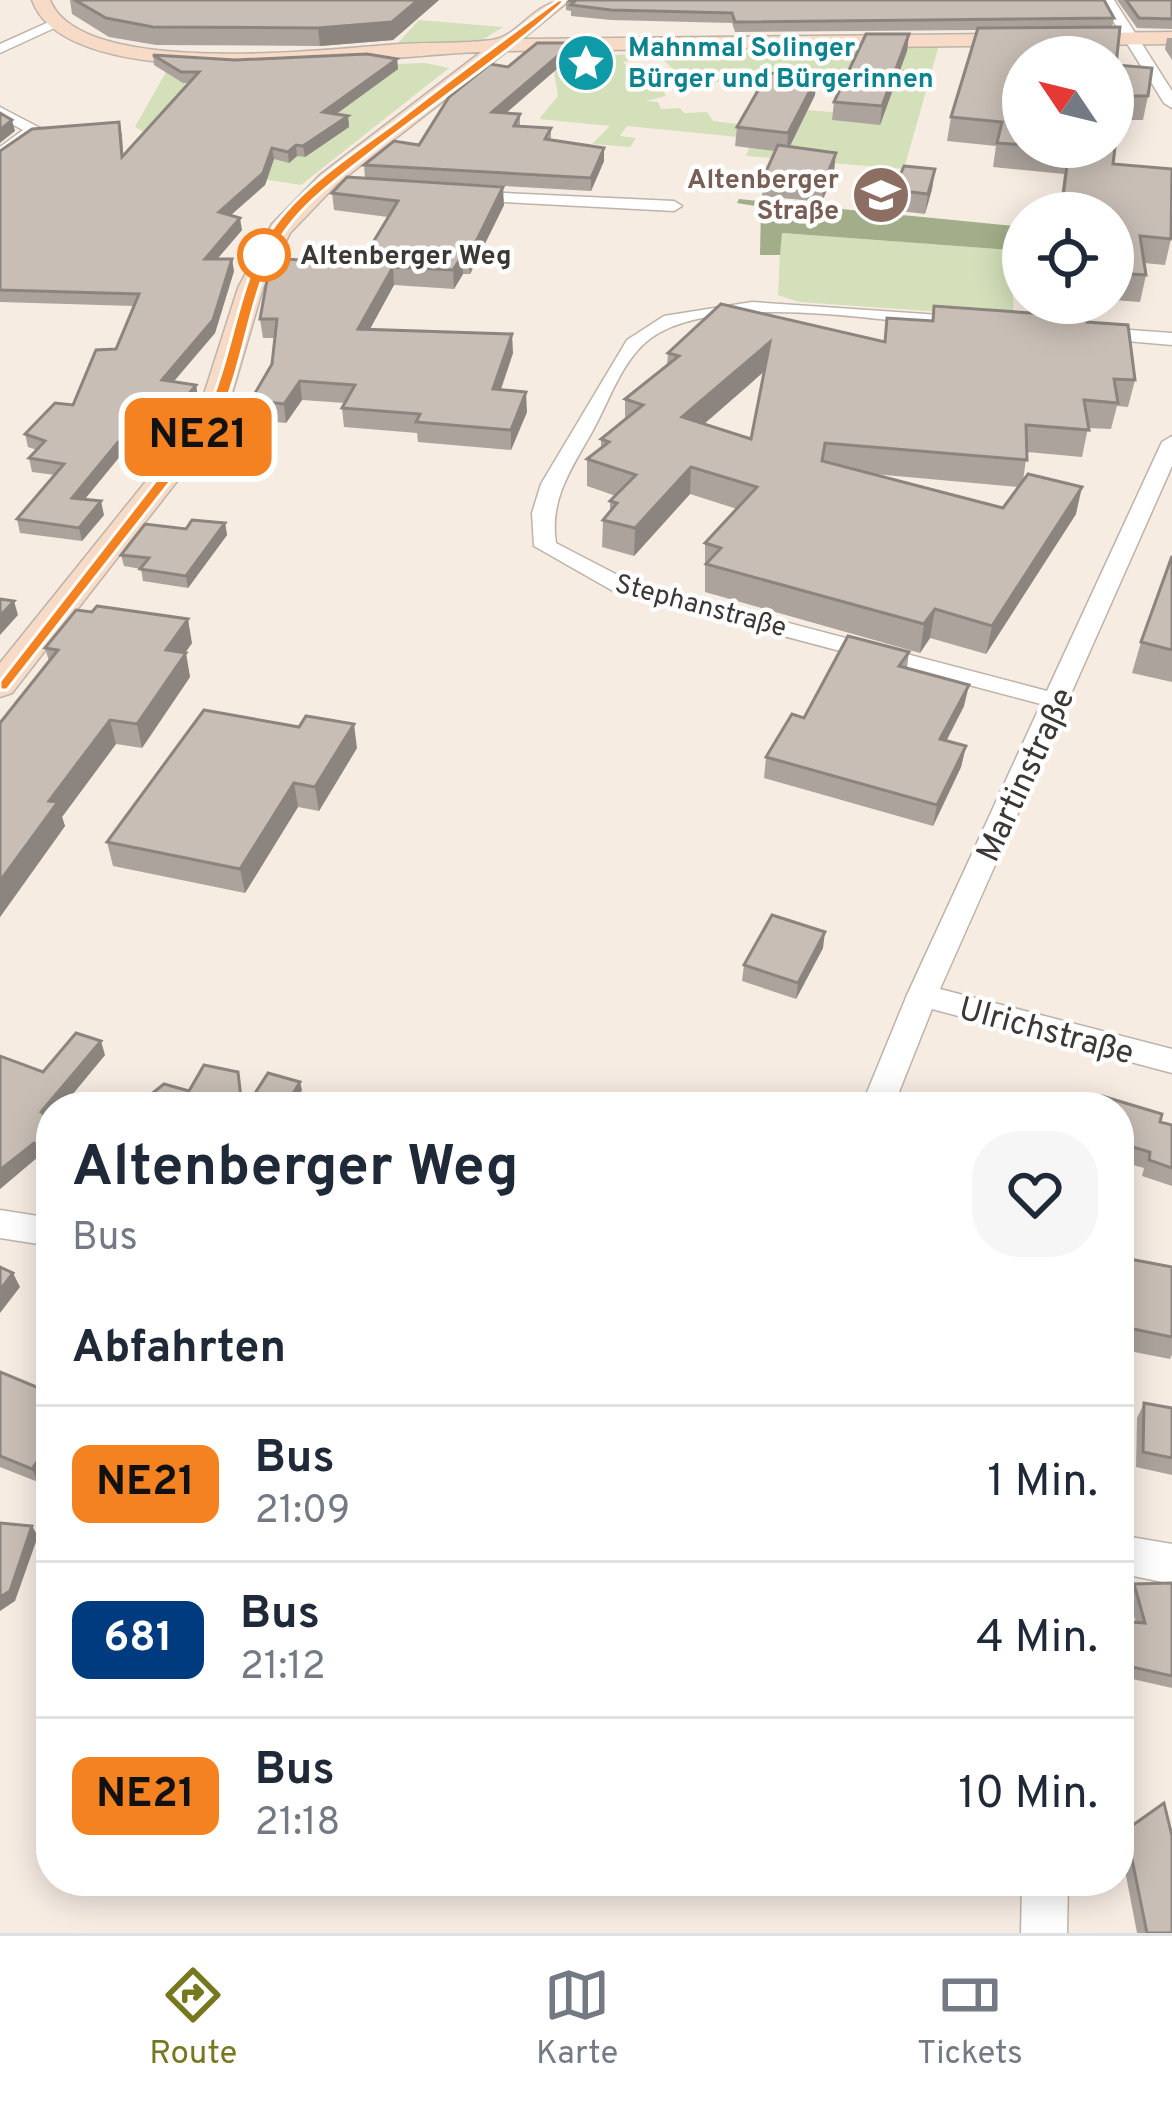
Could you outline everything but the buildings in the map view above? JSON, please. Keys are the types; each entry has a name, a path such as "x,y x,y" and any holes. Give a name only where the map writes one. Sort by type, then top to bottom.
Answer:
{"street":[{"path":"41,0 56,24 100,44 173,58 496,50 578,53 633,45 1002,39"},
{"path":"0,686 210,421 229,382 263,257 293,215 561,0"},
{"path":"1107,0 1126,36"},
{"path":"902,40 916,16"},
{"path":"0,49 56,24"},
{"path":"1134,38 1172,38"},
{"path":"1134,48 1172,103"},
{"path":"0,112 34,129 0,155"},
{"path":"441,193 674,206"},
{"name":"Stephanstraße","path":"1002,326 746,308 703,311 664,322 647,332 626,356 543,500 541,527 545,546 621,586 1057,701"},
{"path":"1067,331 1172,340"},
{"name":"Martinstraße","path":"883,1092 922,995 1172,442"},
{"name":"Ulrichstraße","path":"922,995 1172,1061"},
{"path":"0,1224 36,1230"},
{"path":"1134,1557 1172,1564"},
{"path":"1044,1933 1045,1896"}],"green space":[{"path":"419,20 503,27 482,40 396,45"},
{"path":"939,45 904,169 746,156 749,148 787,152 808,110 855,114 857,87 771,79 682,84 673,81 682,79 661,57 647,53"},
{"path":"631,54 633,60 623,62 651,91 663,90 666,96 645,101 658,102 661,109 707,112 713,121 746,125 738,137 627,126 620,136 636,138 630,147 592,144 610,126 539,119 558,96 552,59"},
{"path":"425,63 449,68 301,185 216,172 135,127 166,72"},
{"path":"739,199 1002,225 1002,249 782,233 780,255 760,255 761,207 737,203"},
{"path":"781,233 1002,249 1002,316 799,302 778,295"}],"bus line":[{"name":"NE21","path":"0,685 210,421 229,382 246,307 270,243 311,196 348,164 561,0"}],"place":[{"name":"Mahnmal Solinger Bürger und Bürgerinnen","path":"586,63"},
{"name":"Altenberger Straße","path":"881,195"},
{"name":"Altenberger Weg","path":"264,255"}]}
